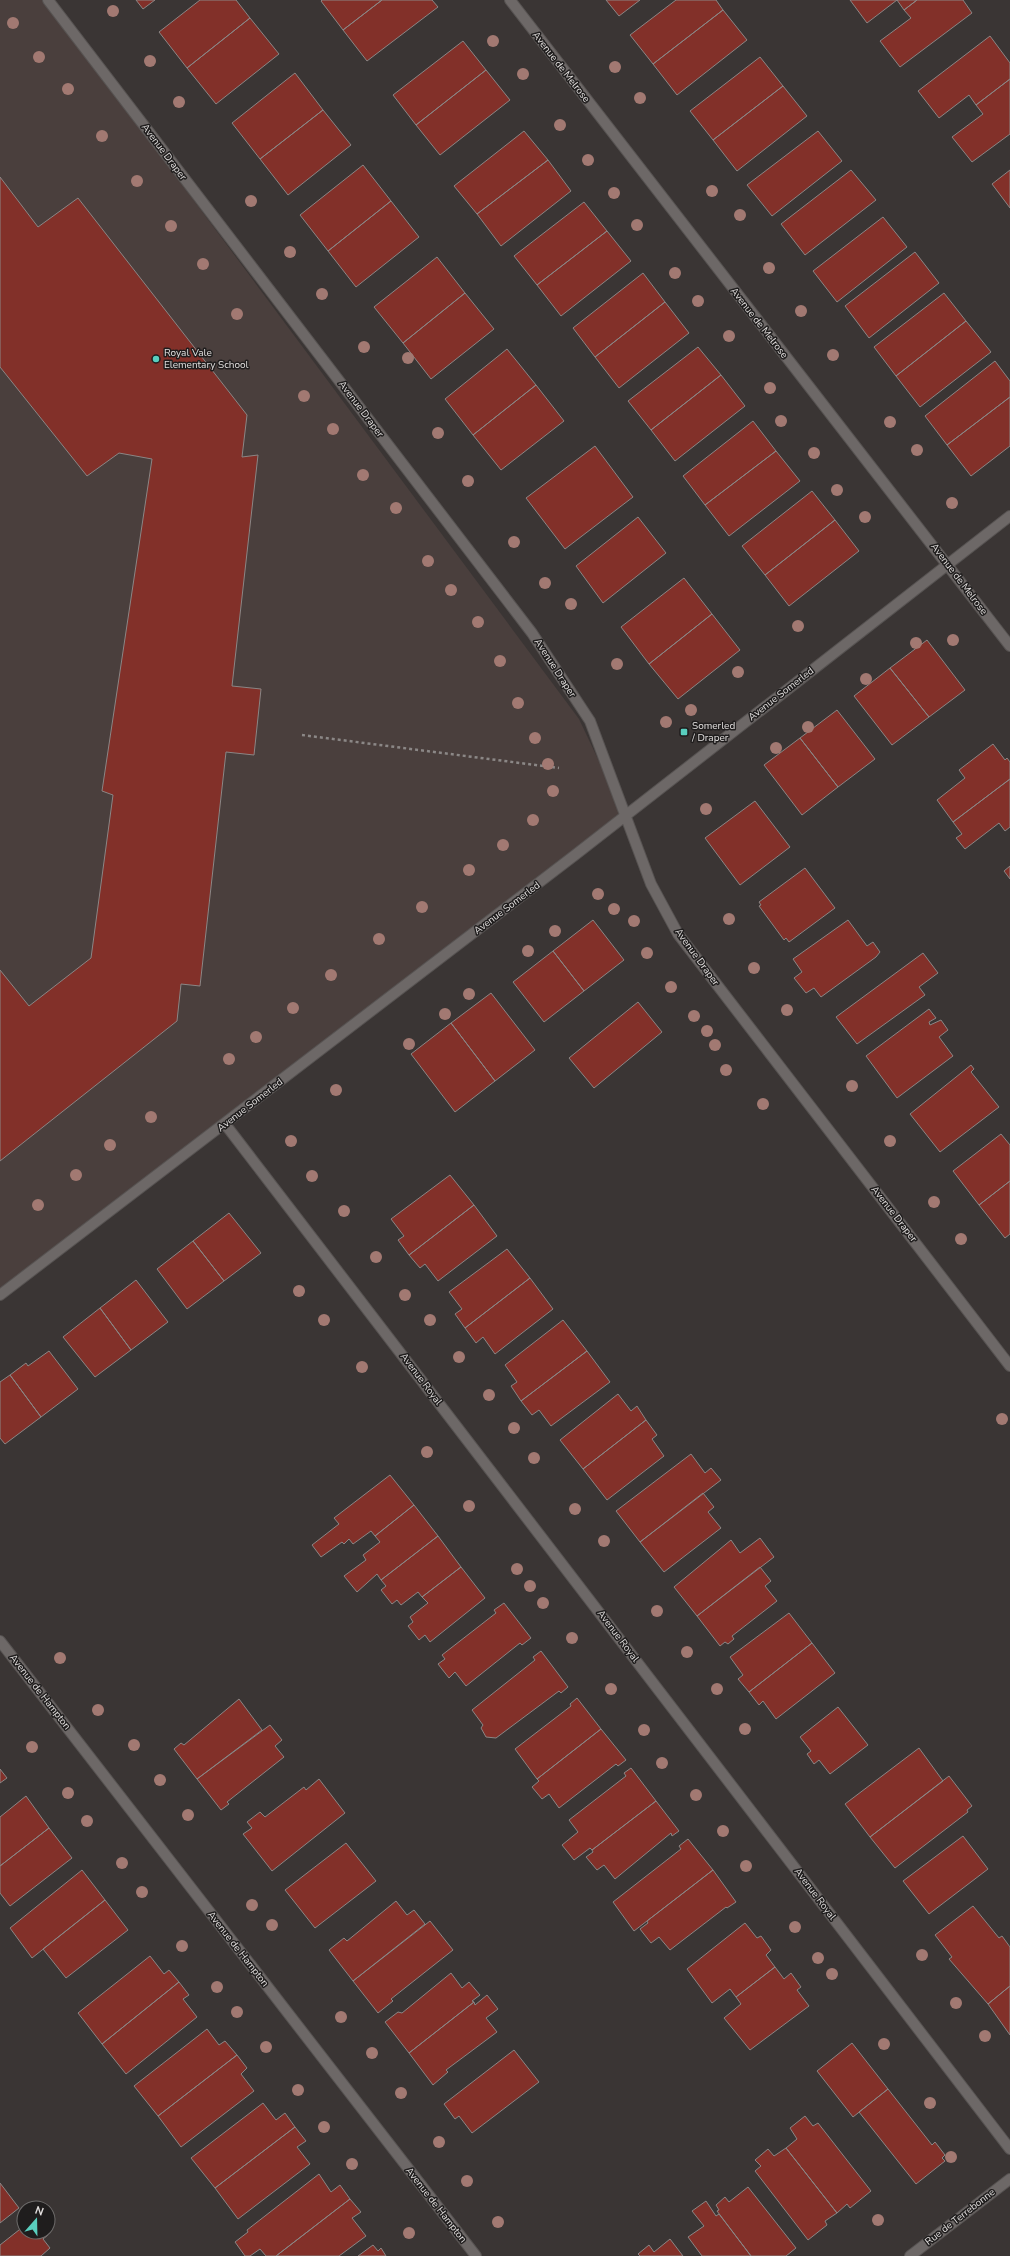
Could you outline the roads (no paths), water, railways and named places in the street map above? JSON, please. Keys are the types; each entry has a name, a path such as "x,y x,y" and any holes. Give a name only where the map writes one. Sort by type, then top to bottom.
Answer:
{"street":[{"name":"Avenue Draper","path":"48,0 532,633 590,721 651,884 678,934 1010,1366"},
{"name":"Avenue de Melrose","path":"510,0 1010,646"},
{"name":"Avenue Somerled","path":"0,1295 226,1124 1010,516"},
{"name":"Avenue Royal","path":"226,1124 1010,2149"},
{"name":"Avenue de Hampton","path":"0,1641 476,2256"},
{"name":"Rue de Terrebonne","path":"910,2256 1010,2179"}],"place":[{"name":"Royal Vale Elementary School","path":"156,359"},
{"name":"Somerled / Draper","path":"684,732"}]}
